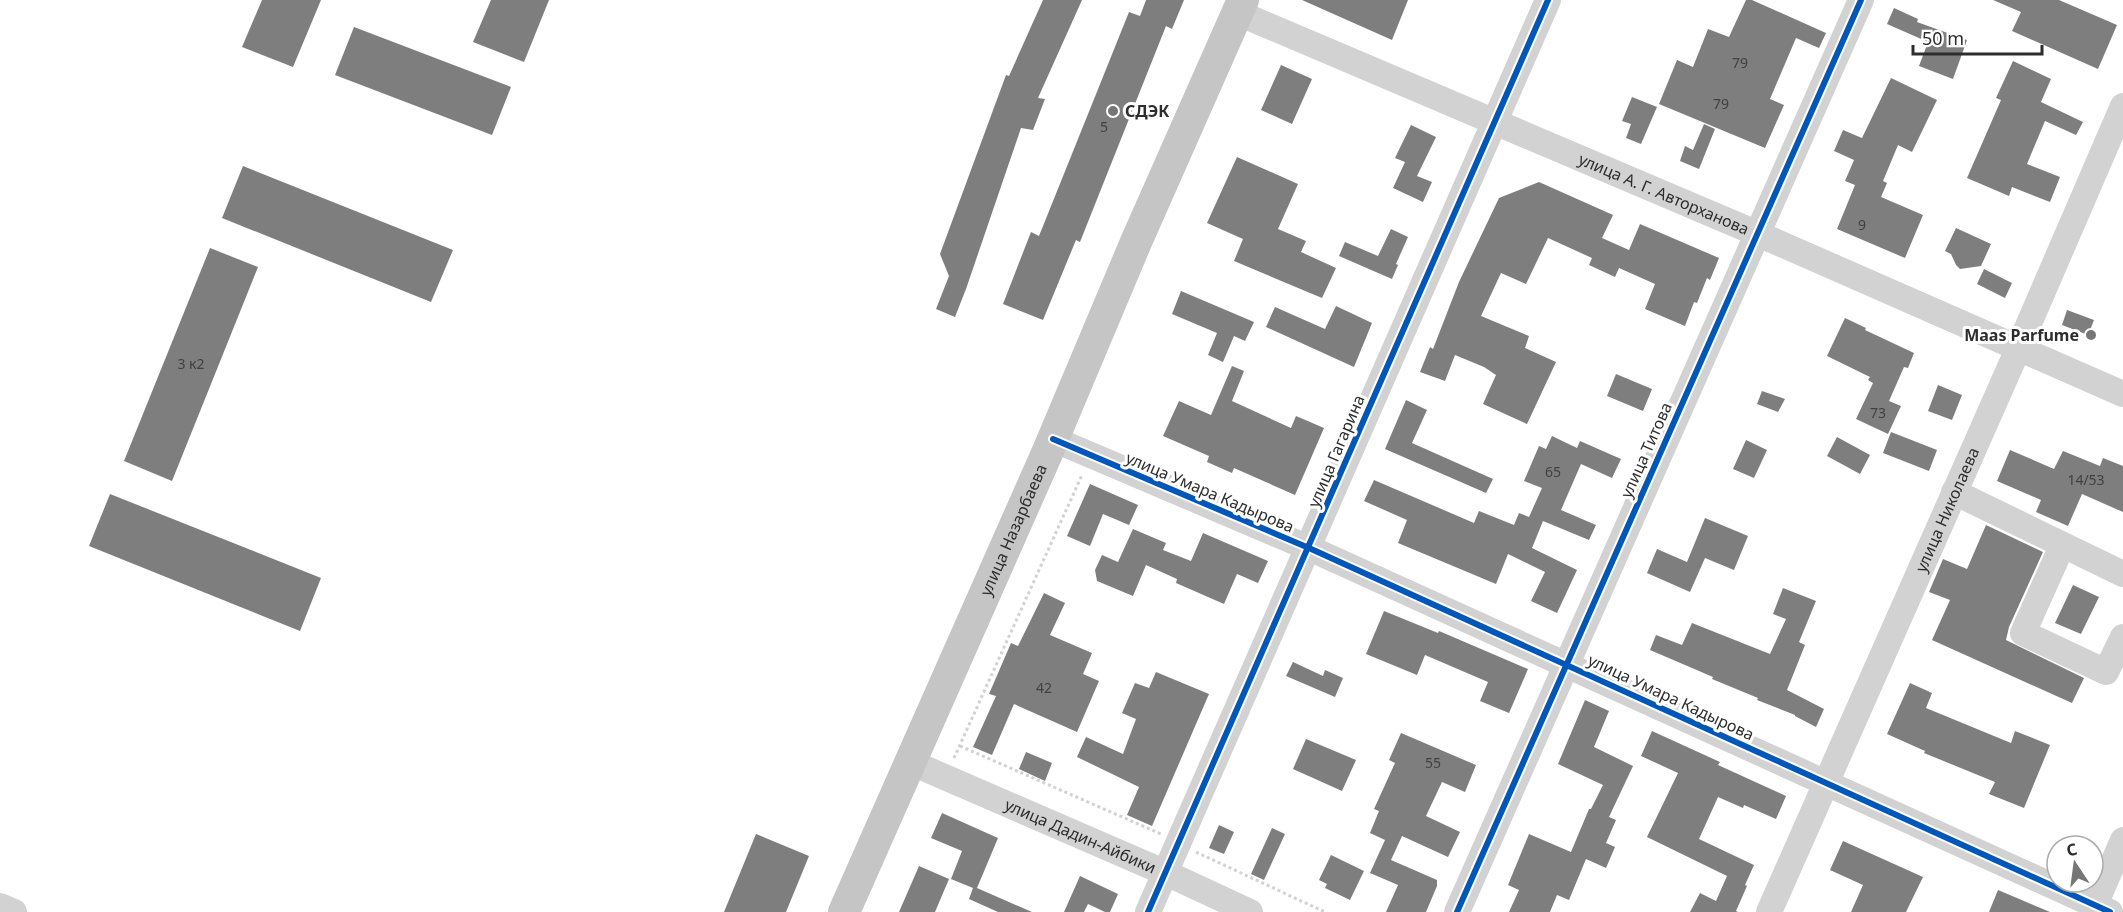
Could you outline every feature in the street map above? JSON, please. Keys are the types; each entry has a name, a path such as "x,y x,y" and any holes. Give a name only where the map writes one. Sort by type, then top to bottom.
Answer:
{"main road":[{"name":"улица Назарбаева","path":"844,912 1053,439 1239,4"}],"street":[{"name":"улица Гагарина","path":"1148,912 1548,0"},
{"name":"улица Титова","path":"1457,912 1861,0"},
{"name":"улица А. Г. Авторханова","path":"1239,4 1494,123 1756,233 2123,394"},
{"name":"улица Николаева","path":"1769,912 2123,106"},
{"name":"улица Умара Кадырова","path":"1053,439 1309,548 2099,910"},
{"path":"1954,492 2062,546 2123,573"},
{"path":"2062,546 2024,633 2106,672 2123,636"},
{"name":"улица Дадин-Айбики","path":"909,762 1166,873 1250,912"},
{"path":"2099,910 2123,840"},
{"path":"0,906 14,912"}],"path":[{"path":"946,777 1090,456"},
{"path":"960,746 1179,842 1207,859 1325,912"}],"building":[{"path":"262,0 321,0 293,67 242,47"},
{"path":"491,0 549,0 524,62 473,42"},
{"path":"1043,0 1082,0 1038,98 1045,99 1033,130 1021,128 955,317 936,309 949,276 940,254 1006,75 1009,76"},
{"path":"1146,0 1184,0 1172,29 1166,26 1080,242 1076,240 1043,320 1003,304 1031,232 1039,236 1129,12 1140,16"},
{"path":"1302,0 1408,0 1392,40"},
{"path":"1746,0 1752,0 1826,33 1819,48 1796,38 1770,99 1784,105 1765,148 1659,104 1677,60 1693,67 1708,29 1729,37"},
{"path":"1993,0 2059,0 2117,25 2098,69 2012,31 2021,12"},
{"path":"1894,8 1918,19 1917,22 1967,40 1953,79 1919,66 1928,42 1887,24"},
{"path":"354,27 511,87 492,135 335,75"},
{"path":"2013,61 2051,79 2041,102 2083,122 2076,135 2045,121 2027,164 2060,177 2050,202 2012,187 2009,196 1967,178 2001,100 1996,98"},
{"path":"1281,65 1312,79 1292,124 1261,110"},
{"path":"1891,78 1937,100 1912,152 1898,145 1883,181 1887,183 1881,197 1923,215 1905,258 1837,229 1855,185 1845,181 1854,160 1834,151 1843,130 1862,138"},
{"path":"1632,97 1657,107 1641,144 1626,138 1631,124 1622,121"},
{"path":"1704,124 1715,129 1699,169 1680,161 1685,146 1693,150"},
{"path":"1411,125 1436,137 1417,176 1432,182 1423,202 1393,188 1405,162 1395,158"},
{"path":"1237,157 1298,184 1278,229 1306,241 1301,252 1336,268 1322,298 1234,261 1243,239 1207,223"},
{"path":"243,166 453,250 431,302 222,218"},
{"path":"1539,182 1613,215 1602,238 1629,250 1640,224 1719,258 1710,280 1707,278 1697,303 1694,302 1685,326 1645,309 1655,284 1619,268 1615,277 1589,265 1592,258 1548,238 1526,284 1501,273 1481,316 1529,336 1525,348 1556,362 1527,424 1483,404 1496,375 1484,367 1455,355 1445,381 1420,372 1430,347 1433,349 1459,282 1499,198"},
{"path":"1956,228 1991,244 1981,266 1960,269 1951,254 1945,251"},
{"path":"1391,229 1408,237 1392,279 1339,256 1345,242 1378,256"},
{"path":"210,248 258,267 172,481 124,461"},
{"path":"1984,269 2012,283 2005,298 1977,284"},
{"path":"1181,291 1254,322 1245,341 1234,336 1223,362 1208,355 1217,333 1172,314"},
{"path":"1336,306 1372,323 1354,367 1266,327 1275,307 1325,329"},
{"path":"2067,310 2094,320 2088,335 2062,325"},
{"path":"1845,318 1914,353 1908,368 1904,367 1889,401 1901,406 1888,434 1856,419 1873,383 1868,380 1870,377 1827,356"},
{"path":"1232,366 1244,371 1232,401 1291,428 1296,416 1324,428 1295,495 1234,468 1232,473 1207,462 1209,456 1163,436 1179,401 1211,415"},
{"path":"1616,374 1652,389 1643,411 1607,396"},
{"path":"1938,385 1962,395 1952,420 1928,411"},
{"path":"1762,391 1785,399 1778,412 1757,404"},
{"path":"1406,400 1427,410 1412,443 1493,479 1486,493 1385,449"},
{"path":"1891,432 1937,450 1929,471 1883,453"},
{"path":"1552,436 1577,448 1580,441 1621,459 1612,478 1581,464 1561,510 1596,525 1589,540 1543,521 1532,548 1577,570 1557,613 1531,601 1545,572 1508,554 1496,584 1398,543 1407,520 1364,501 1374,480 1474,523 1479,511 1514,525 1519,513 1529,517 1542,488 1524,481 1539,446 1546,449"},
{"path":"1837,437 1870,455 1860,474 1827,456"},
{"path":"1746,440 1767,450 1754,478 1733,469"},
{"path":"2010,450 2054,469 2063,451 2100,466 2103,458 2123,466 2123,512 2082,494 2068,526 2036,512 2041,500 1997,481"},
{"path":"1090,484 1138,505 1129,525 1103,514 1090,546 1067,536"},
{"path":"110,494 321,578 300,631 89,546"},
{"path":"1705,518 1748,536 1734,570 1705,558 1690,592 1647,573 1657,549 1687,562"},
{"path":"1986,525 2043,552 2009,627 2006,640 2084,678 2072,703 1932,640 1950,600 1929,592 1943,559 1967,569"},
{"path":"1133,529 1166,543 1163,550 1191,561 1203,533 1268,561 1258,583 1237,574 1224,604 1176,583 1177,579 1146,565 1133,596 1097,581 1095,570 1102,555 1118,562"},
{"path":"2073,585 2099,597 2081,634 2055,623"},
{"path":"1783,588 1816,601 1799,642 1805,645 1787,690 1824,709 1816,727 1795,715 1757,700 1758,698 1650,650 1656,635 1682,645 1692,623 1770,654 1786,619 1773,614"},
{"path":"1044,593 1065,603 1050,635 1092,653 1083,674 1099,681 1077,732 1014,704 992,755 973,747 996,696 989,694 1011,643 1018,646"},
{"path":"1384,611 1438,633 1439,631 1528,669 1509,713 1480,701 1488,682 1425,655 1417,675 1366,654"},
{"path":"1293,662 1323,676 1325,670 1343,678 1335,697 1286,676"},
{"path":"1156,672 1209,694 1152,826 1127,815 1139,787 1077,757 1086,737 1123,754 1136,719 1122,713 1135,683 1149,688"},
{"path":"1910,683 1932,693 1926,708 2011,743 2015,731 2050,745 2024,808 1989,794 1995,782 1924,753 1925,751 1887,734"},
{"path":"1585,700 1609,711 1594,747 1633,766 1609,817 1616,820 1606,843 1615,847 1606,868 1586,859 1569,900 1557,895 1550,912 1509,912 1519,890 1508,885 1529,834 1571,852 1589,809 1603,785 1558,764"},
{"path":"1652,731 1786,796 1776,819 1718,797 1699,839 1754,865 1736,911 1738,912 1690,912 1700,893 1716,901 1727,876 1647,837 1678,773 1641,756"},
{"path":"1401,733 1476,765 1465,792 1442,782 1426,816 1460,832 1448,857 1402,836 1391,860 1437,880 1437,886 1426,912 1386,912 1398,885 1370,873 1385,840 1370,833 1379,811 1374,809 1395,763 1389,760"},
{"path":"1306,739 1356,760 1342,791 1293,769"},
{"path":"1026,752 1052,763 1045,781 1019,769"},
{"path":"942,813 998,838 977,888 1032,912 998,912 969,899 973,888 951,879 962,851 931,838"},
{"path":"1219,825 1234,832 1224,854 1209,848"},
{"path":"1272,828 1285,834 1264,880 1251,874"},
{"path":"756,834 809,856 786,912 724,912"},
{"path":"1843,841 1923,877 1906,912 1851,912 1863,885 1830,870"},
{"path":"1331,855 1364,871 1350,900 1325,888 1327,884 1319,880"},
{"path":"919,866 949,879 935,912 899,912"},
{"path":"1080,876 1118,894 1110,912 1088,904 1084,912 1064,912"},
{"path":"1998,890 2050,912 1989,912"}],"cycle path":[{"path":"1148,912 1548,0"},
{"path":"1457,912 1861,0"},
{"path":"1053,439 1309,548 2110,912"}],"place":[{"name":"СДЭК","path":"1113,111"},
{"name":"Maas Parfume","path":"2091,335"}]}
